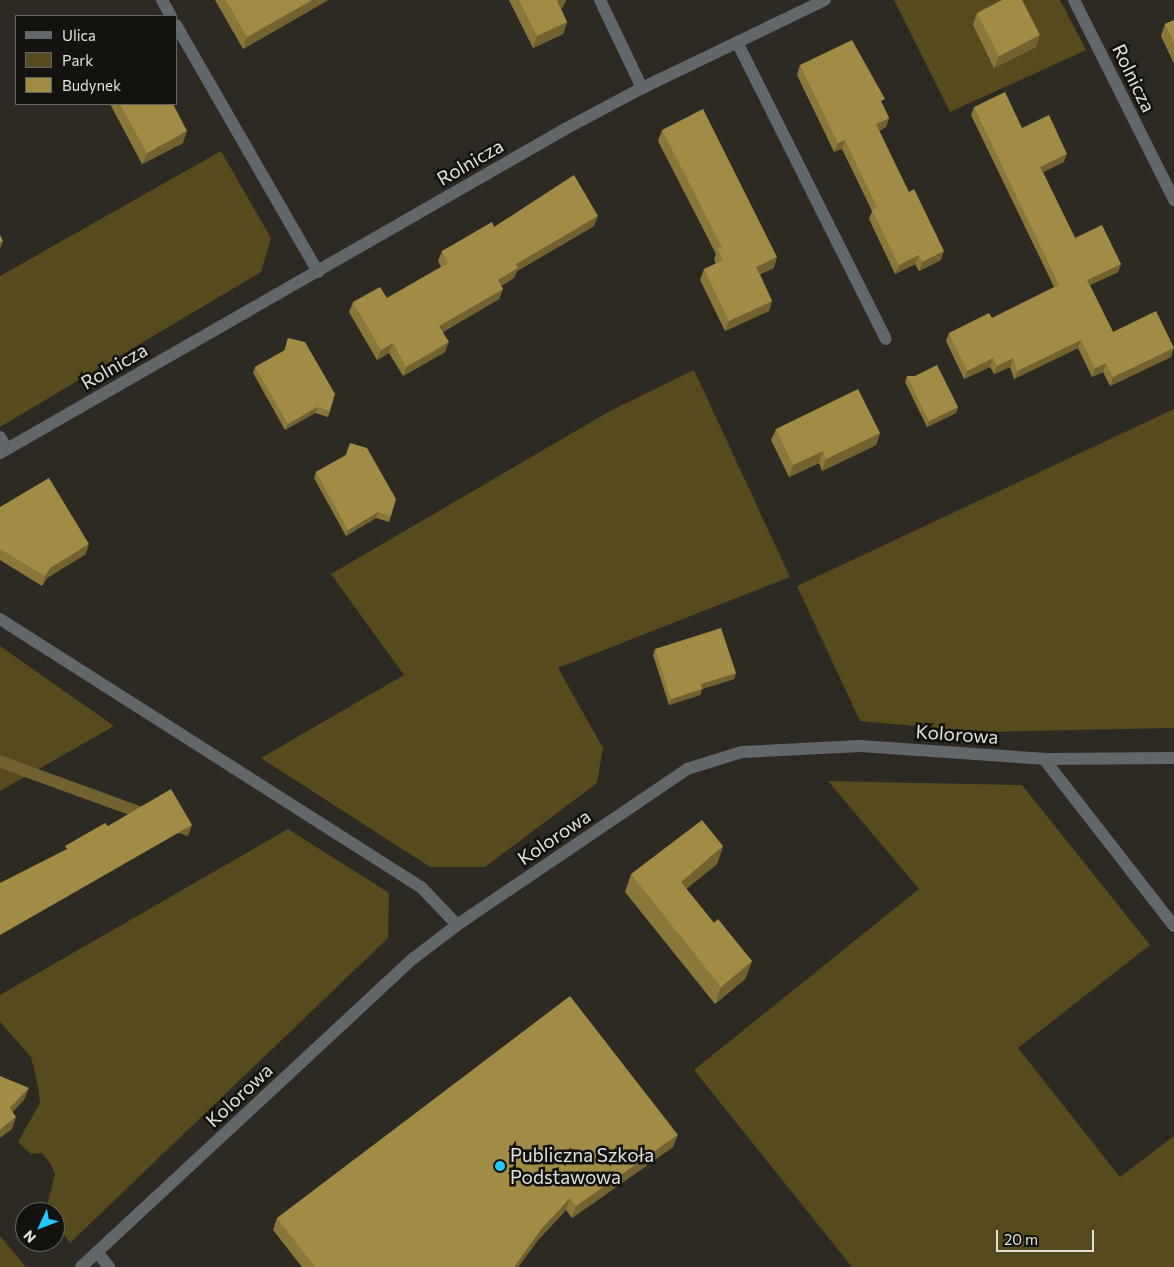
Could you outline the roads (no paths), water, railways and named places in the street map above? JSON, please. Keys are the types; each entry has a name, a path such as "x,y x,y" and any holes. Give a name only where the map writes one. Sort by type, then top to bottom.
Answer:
{"street":[{"path":"162,0 170,15"},
{"path":"600,0 642,88"},
{"name":"Rolnicza","path":"0,436 4,451 642,88 824,0"},
{"name":"Rolnicza","path":"1074,0 1174,200"},
{"path":"178,28 318,272"},
{"path":"737,42 886,338"},
{"path":"0,619 421,887 457,925"},
{"name":"Kolorowa","path":"81,1267 414,958 457,925 687,769 742,752 860,746 1044,759 1174,758"},
{"path":"1044,759 1174,926"},
{"path":"97,1252 109,1267"}],"place":[{"name":"Publiczna Szkoła Podstawowa","path":"500,1166"}]}
